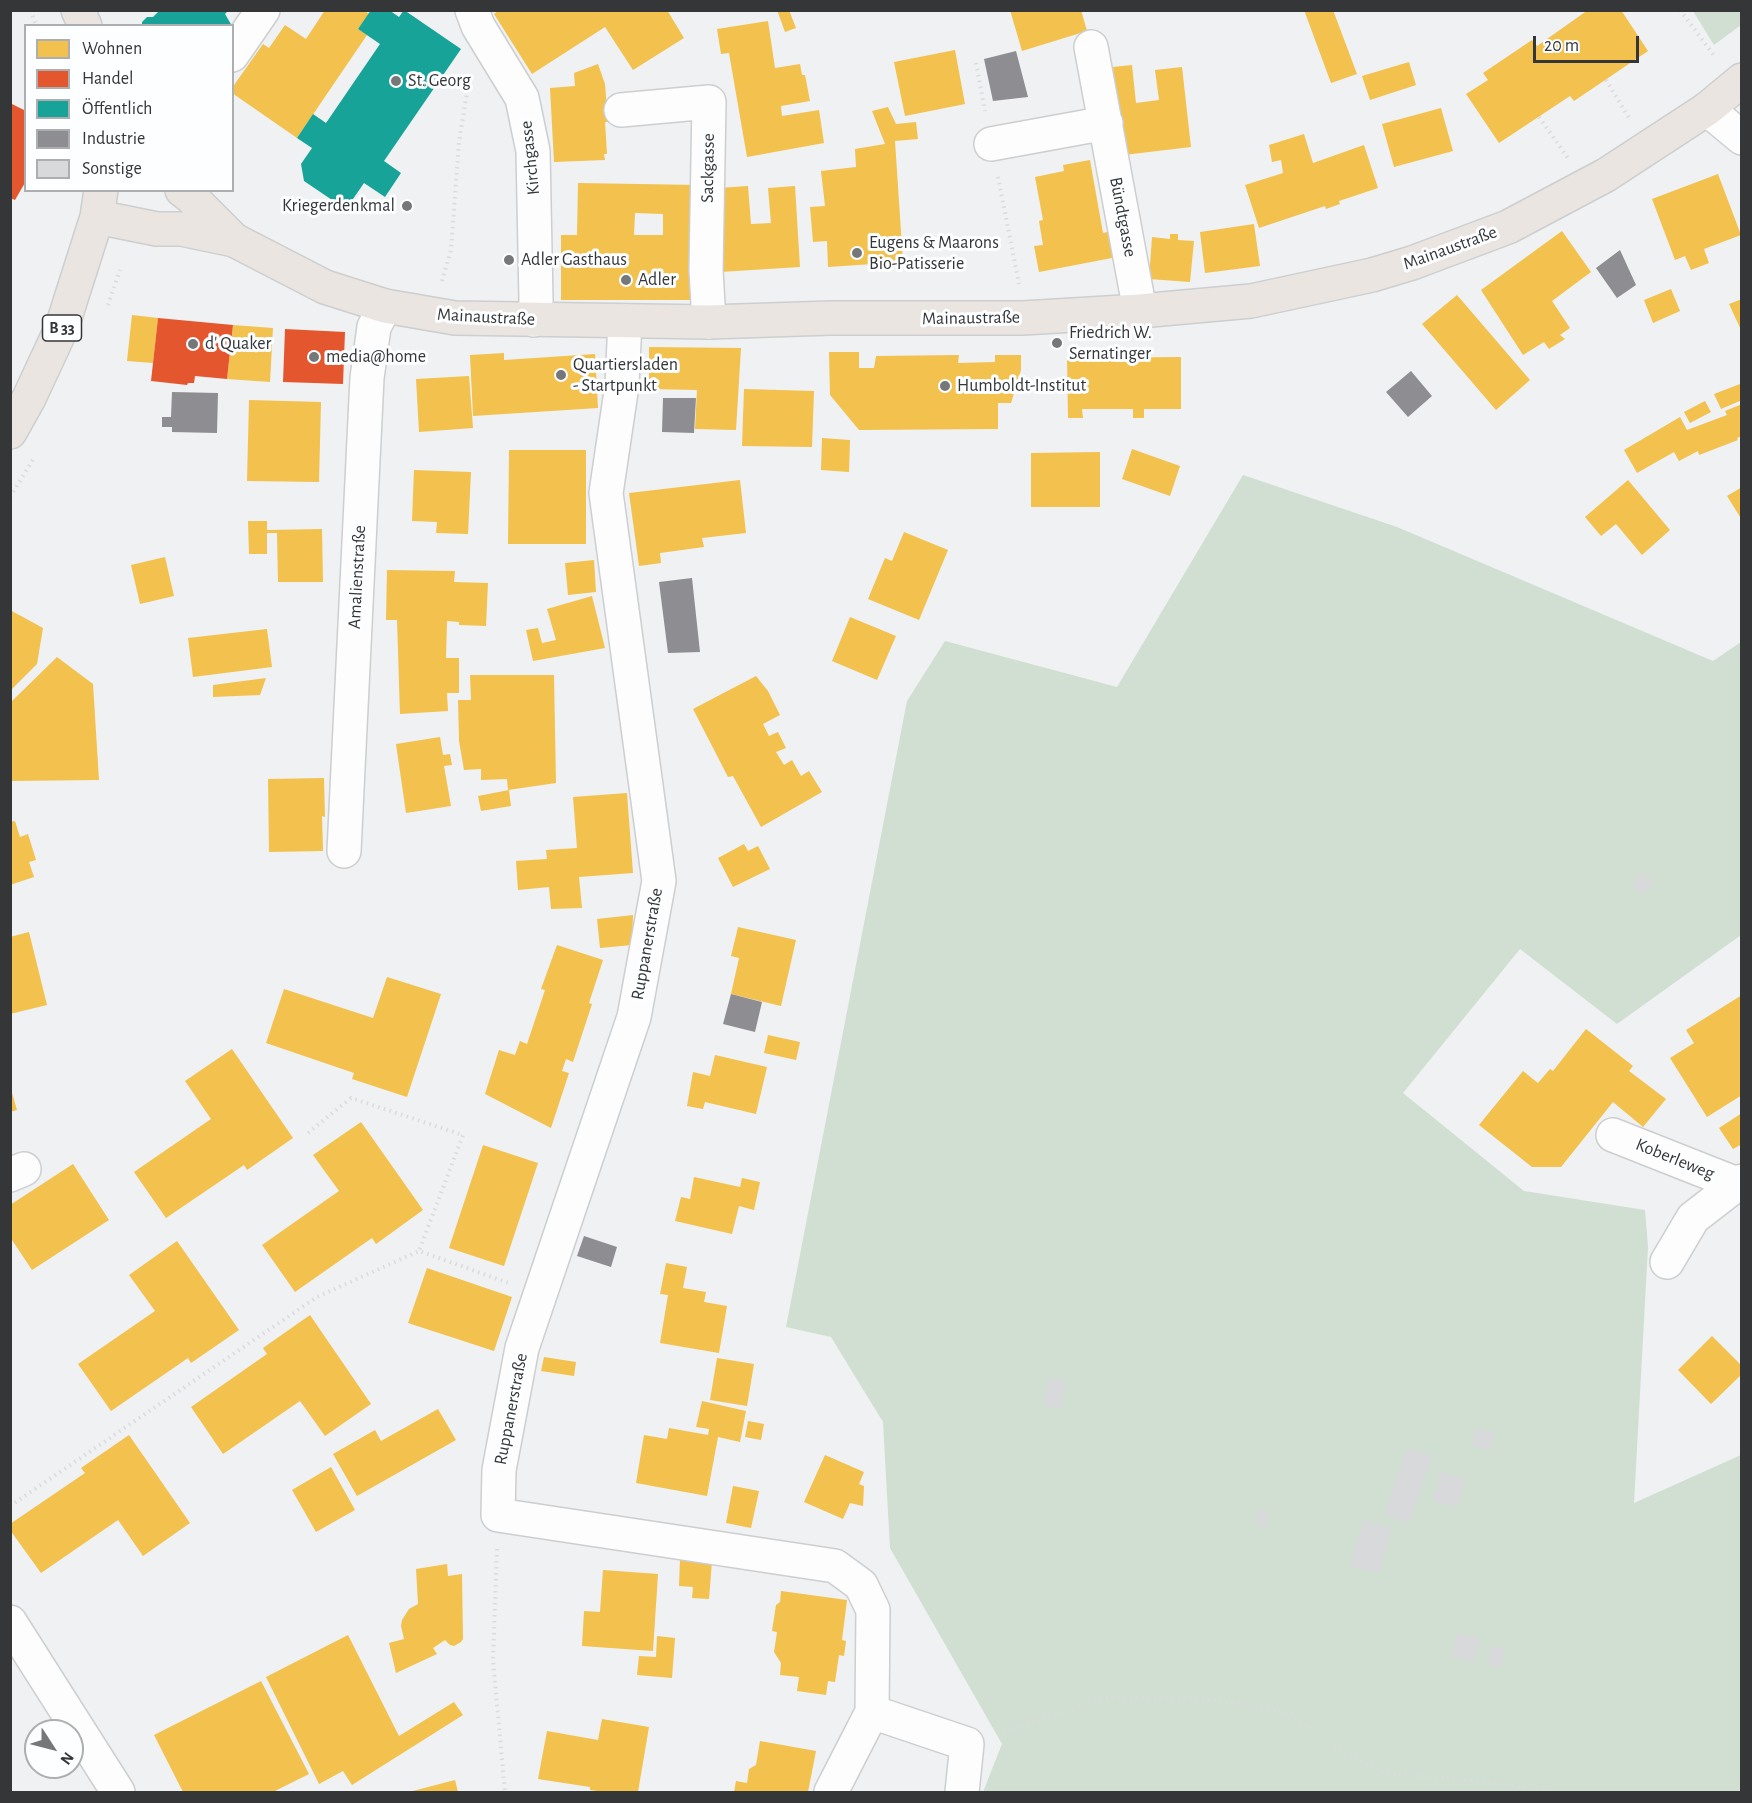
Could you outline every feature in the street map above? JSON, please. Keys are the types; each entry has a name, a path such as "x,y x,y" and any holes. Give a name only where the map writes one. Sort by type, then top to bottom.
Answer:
{"main road":[{"path":"78,10 84,24"},
{"name":"Mainaustraße","path":"185,192 234,240 325,287 386,306 455,318 709,322 831,318 1023,318 1140,311 1251,301 1372,275 1412,263 1508,227 1606,175 1707,109 1742,80"},
{"path":"99,204 157,229 181,230 234,240"},
{"name":"B 33","path":"10,432 29,398 62,327 99,204"}],"street":[{"path":"234,52 263,10"},
{"name":"Kirchgasse","path":"472,10 478,26 522,98 533,151 536,301 534,320"},
{"name":"Bündtgasse","path":"1091,47 1140,311"},
{"name":"Sackgasse","path":"621,110 709,102 706,270 709,322"},
{"path":"1707,109 1742,138"},
{"path":"991,144 1106,123"},
{"name":"Amalienstraße","path":"344,851 367,378 374,327 386,306"},
{"name":"Ruppanerstraße","path":"498,1515 499,1470 520,1359 634,1017 659,880 606,493 622,385 625,321"},
{"name":"Koberleweg","path":"1613,1135 1739,1183"},
{"name":"Koberleweg","path":"1666,1262 1693,1218 1739,1183"},
{"path":"498,1515 835,1566 861,1585 873,1610 872,1712 831,1792"},
{"path":"10,1622 118,1792"},
{"path":"872,1712 967,1744 962,1792"}],"path":[{"path":"1680,10 1716,58"},
{"path":"976,63 1021,292 1023,318"},
{"path":"1606,80 1630,118"},
{"path":"442,281 451,250 459,142 467,92"},
{"path":"1539,117 1573,165"},
{"path":"308,1133 351,1098 463,1135 419,1251"},
{"path":"10,1506 317,1297 419,1251 540,1295"},
{"path":"498,1515 493,1660 505,1792"},
{"path":"967,1744 1103,1698 1210,1699 1291,1714 1333,1746 1384,1773 1482,1781 1556,1792"}],"green space":[{"path":"1693,11 1741,11 1741,25 1714,45"},
{"path":"1243,475 1397,527 1713,661 1741,642 1741,935 1617,1024 1520,949 1403,1093 1524,1191 1645,1210 1648,1247 1634,1503 1741,1455 1741,1792 983,1792 1002,1744 890,1548 883,1422 831,1337 786,1327 907,701 945,641 1117,687"}],"building: Wohnen":[{"path":"325,10 364,10 369,14 358,29 367,35 297,138 234,94 234,85 263,44 269,48 285,25 306,39"},
{"path":"499,10 667,10 684,38 633,70 605,27 532,74 494,14"},
{"path":"777,10 789,10 796,28 785,32"},
{"path":"1010,10 1081,10 1087,31 1022,51"},
{"path":"1304,10 1333,10 1357,74 1331,83"},
{"path":"1588,10 1621,10 1648,51 1574,101 1570,96 1499,143 1466,94 1488,80 1483,73 1532,40 1537,46"},
{"path":"768,21 775,68 800,64 802,75 805,75 810,101 781,106 782,116 819,110 824,143 747,157 729,53 721,54 717,29"},
{"path":"955,50 965,104 905,116 894,62"},
{"path":"1409,62 1416,85 1370,100 1362,76"},
{"path":"598,64 605,84 608,122 605,122 607,154 604,154 605,160 554,162 550,88 575,86 574,73"},
{"path":"1132,65 1136,103 1159,100 1155,70 1182,67 1191,147 1124,155 1113,67"},
{"path":"888,107 896,124 916,122 918,139 895,141 903,262 828,267 827,241 813,242 810,207 825,206 821,171 856,167 855,149 885,144 872,111"},
{"path":"1441,108 1453,151 1394,167 1382,124"},
{"path":"1304,134 1313,163 1364,145 1378,188 1339,201 1340,204 1326,209 1325,206 1259,228 1245,185 1283,173 1281,160 1272,162 1269,145"},
{"path":"1090,160 1103,233 1112,231 1117,257 1039,272 1034,246 1043,245 1039,221 1043,220 1035,177 1064,171 1063,165"},
{"path":"1718,174 1741,235 1704,249 1709,263 1691,270 1685,256 1675,260 1652,199"},
{"path":"578,183 697,185 696,300 561,300 561,235 577,235","holes":["635,213 663,214 663,235 634,235"]},
{"path":"748,186 751,224 771,223 768,188 795,186 800,267 720,272 718,188"},
{"path":"1254,224 1260,266 1205,273 1200,232"},
{"path":"1562,231 1591,272 1552,301 1570,328 1560,335 1565,339 1549,349 1544,342 1523,355 1481,290"},
{"path":"1170,234 1178,234 1178,240 1194,241 1190,282 1149,279 1152,237 1170,239"},
{"path":"1671,289 1680,311 1653,323 1644,300"},
{"path":"1457,295 1530,380 1496,410 1422,324"},
{"path":"1742,299 1742,332 1729,304"},
{"path":"132,315 158,318 153,363 127,361"},
{"path":"233,325 273,328 270,382 227,379"},
{"path":"649,347 741,348 736,430 695,429 697,390 649,389"},
{"name":"Humboldt-Institut","path":"829,352 859,352 859,368 874,368 876,356 959,355 958,363 995,362 995,355 1021,355 1021,370 1011,403 998,403 998,429 859,430 830,395"},
{"path":"504,353 504,360 595,354 598,408 473,416 470,355"},
{"path":"1181,357 1181,409 1144,409 1144,418 1133,418 1133,409 1082,409 1083,418 1068,418 1067,358"},
{"path":"469,376 473,428 419,432 416,379"},
{"path":"1740,384 1742,400 1721,409 1714,394"},
{"path":"744,389 814,391 812,447 742,446"},
{"path":"249,400 321,402 319,482 247,481"},
{"path":"1705,401 1711,412 1690,423 1684,412"},
{"path":"1742,404 1742,436 1737,438 1738,440 1699,455 1698,451 1679,461 1674,452 1637,473 1624,450 1680,417 1687,430 1727,415 1725,411"},
{"path":"822,438 850,440 849,472 821,470"},
{"path":"1132,449 1180,466 1170,496 1122,479"},
{"path":"509,450 586,450 586,544 508,544"},
{"path":"1100,452 1100,507 1031,507 1031,453"},
{"path":"414,470 471,472 468,534 436,533 437,522 412,521"},
{"path":"740,480 746,533 702,538 704,547 660,553 661,563 639,566 629,493"},
{"path":"1628,480 1670,530 1642,555 1616,524 1601,536 1585,517"},
{"path":"1742,487 1742,520 1727,496"},
{"path":"248,521 267,521 267,530 322,529 323,582 278,582 277,533 267,533 267,554 249,554"},
{"path":"904,532 948,550 919,620 868,599 885,558 892,561"},
{"path":"165,557 174,596 140,604 131,565"},
{"path":"594,560 596,592 568,595 565,563"},
{"path":"387,570 455,571 454,582 488,583 486,626 459,625 459,622 447,621 446,658 459,658 459,693 447,693 448,711 400,714 397,620 386,620"},
{"path":"592,596 605,648 533,661 526,630 538,628 542,643 556,640 547,609"},
{"path":"10,610 43,628 37,664 10,691"},
{"path":"850,617 896,636 877,680 832,661"},
{"path":"267,629 272,667 193,677 188,638"},
{"path":"57,657 93,684 99,780 10,781 10,703"},
{"path":"470,675 554,675 556,783 508,790 507,779 481,780 481,769 464,770 459,741 458,700 471,700"},
{"path":"756,676 768,691 780,715 763,724 769,736 778,732 786,748 776,752 784,765 792,760 801,776 809,771 822,792 761,827 733,776 728,777 693,709"},
{"path":"266,678 260,695 213,697 213,685"},
{"path":"440,737 443,755 450,754 452,765 444,766 451,806 406,813 396,744"},
{"path":"324,778 323,851 269,852 268,779"},
{"path":"509,790 511,806 481,811 478,796"},
{"path":"627,793 633,873 579,877 582,908 551,909 549,887 518,890 516,861 547,859 546,850 577,848 573,797"},
{"path":"15,821 20,837 28,834 36,860 29,862 34,877 10,885 10,822"},
{"path":"744,844 748,851 758,846 770,869 733,887 718,858"},
{"path":"633,915 632,945 600,948 597,919"},
{"path":"738,927 796,940 781,1006 731,994 739,958 731,956"},
{"path":"29,932 47,1005 10,1014 10,937"},
{"path":"557,945 603,960 589,1003 592,1004 573,1062 566,1059 562,1071 569,1073 551,1128 485,1094 499,1050 515,1055 520,1041 527,1044 545,990 541,989"},
{"path":"387,977 441,994 407,1097 352,1079 354,1073 266,1043 284,989 373,1018"},
{"path":"1742,995 1742,1095 1707,1117 1670,1058 1694,1043 1686,1030"},
{"path":"1586,1029 1633,1066 1629,1071 1666,1099 1643,1127 1613,1102 1561,1167 1532,1167 1479,1125 1523,1071 1538,1083 1550,1069 1553,1071"},
{"path":"768,1035 800,1042 796,1060 764,1053"},
{"path":"232,1049 293,1138 247,1170 244,1165 166,1218 134,1172 211,1119 185,1081"},
{"path":"715,1055 767,1067 756,1114 705,1102 703,1109 687,1106 693,1072 710,1076"},
{"path":"10,1086 17,1110 10,1112"},
{"path":"1742,1113 1742,1144 1733,1149 1719,1128"},
{"path":"361,1122 423,1210 376,1244 372,1238 295,1292 262,1245 339,1191 313,1155"},
{"path":"483,1145 538,1163 504,1266 449,1248"},
{"path":"73,1164 109,1220 32,1270 10,1237 10,1205"},
{"path":"694,1177 740,1187 742,1178 760,1182 754,1210 739,1206 732,1234 675,1221 681,1197 690,1199"},
{"path":"177,1241 239,1330 191,1363 188,1358 111,1411 78,1364 155,1311 129,1275"},
{"path":"666,1263 687,1267 683,1288 706,1292 704,1302 727,1306 719,1353 660,1343 668,1295 660,1294"},
{"path":"427,1268 512,1297 494,1351 408,1323"},
{"path":"310,1315 371,1404 325,1436 300,1401 223,1454 191,1407 267,1354 263,1348"},
{"path":"1712,1336 1742,1366 1742,1374 1711,1404 1678,1370"},
{"path":"544,1357 576,1362 574,1376 541,1371"},
{"path":"717,1358 754,1364 747,1406 710,1400"},
{"path":"702,1401 746,1411 740,1442 718,1437 707,1496 636,1483 644,1435 667,1439 669,1428 708,1435 709,1429 696,1427"},
{"path":"438,1409 456,1440 357,1496 333,1454 375,1430 381,1441"},
{"path":"748,1421 764,1424 761,1440 745,1437"},
{"path":"129,1435 190,1523 143,1556 118,1520 41,1573 10,1530 10,1524 85,1473 81,1468"},
{"path":"825,1455 864,1472 859,1484 864,1486 863,1506 850,1503 843,1519 804,1502"},
{"path":"331,1467 355,1510 316,1532 292,1490"},
{"path":"733,1486 759,1491 751,1528 726,1523"},
{"path":"680,1559 712,1561 709,1599 692,1598 693,1587 679,1586"},
{"path":"447,1564 448,1576 462,1574 463,1639 454,1646 445,1640 433,1648 437,1654 396,1673 389,1643 404,1639 402,1620 409,1609 418,1604 416,1569"},
{"path":"603,1570 658,1574 653,1651 582,1646 584,1611 600,1612"},
{"path":"781,1591 847,1600 842,1640 846,1641 844,1656 839,1655 835,1682 828,1681 826,1695 797,1691 799,1677 780,1675 781,1663 774,1652 777,1632 772,1631 776,1605 780,1602"},
{"path":"348,1635 399,1736 454,1702 463,1715 352,1785 343,1771 319,1784 266,1677"},
{"path":"657,1636 675,1638 672,1678 637,1675 639,1656 656,1657"},
{"path":"261,1681 309,1774 273,1792 183,1792 154,1735"},
{"path":"602,1719 649,1727 638,1792 605,1792 590,1790 590,1787 538,1779 547,1731 598,1740"},
{"path":"760,1741 816,1751 808,1792 734,1792 736,1781 747,1783 749,1769 756,1765"},
{"path":"455,1780 458,1792 409,1792"}],"building: Handel":[{"path":"10,103 24,110 24,184 15,200 10,198"},
{"name":"d' Quaker","path":"158,318 233,325 227,379 195,376 194,383 187,385 151,381"},
{"name":"media@home","path":"285,329 345,332 343,384 283,382"}],"building: Öffentlich":[{"path":"160,10 229,10 225,14 231,24 142,24 147,17 153,17"},
{"name":"St. Georg","path":"371,10 389,10 399,17 404,10 461,49 384,161 401,173 385,197 364,183 353,199 338,204 304,181 301,164 312,148 297,138 313,114 326,123 380,44 358,29"}],"building: Industrie":[{"path":"1016,51 1028,97 993,101 984,59"},
{"path":"1620,250 1636,285 1617,298 1596,268"},
{"path":"1411,371 1432,396 1408,417 1386,392"},
{"path":"172,392 218,393 217,433 172,432 172,427 162,427 162,417 171,417"},
{"path":"663,398 696,398 694,433 662,432"},
{"path":"692,578 700,652 668,653 659,582"},
{"path":"731,994 762,1002 755,1032 723,1024"},
{"path":"584,1236 617,1247 611,1267 577,1256"}],"building: Sonstige":[{"path":"1641,872 1654,881 1644,895 1631,886"},
{"path":"1048,1378 1065,1380 1061,1408 1044,1406"},
{"path":"1476,1428 1494,1432 1490,1450 1472,1446"},
{"path":"1407,1448 1432,1456 1409,1523 1384,1515"},
{"path":"1440,1472 1465,1478 1458,1507 1433,1501"},
{"path":"1257,1510 1268,1511 1267,1527 1255,1526"},
{"path":"1363,1520 1392,1528 1379,1574 1350,1566"},
{"path":"1457,1633 1480,1638 1474,1662 1451,1657"},
{"path":"1490,1646 1505,1648 1501,1668 1487,1665"}],"place":[{"name":"St. Georg","path":"396,81"},
{"name":"Kriegerdenkmal","path":"407,206"},
{"name":"Eugens & Maarons Bio-Patisserie","path":"857,253"},
{"name":"Adler Gasthaus","path":"509,260"},
{"name":"Adler","path":"626,280"},
{"name":"Friedrich W. Sernatinger","path":"1057,343"},
{"name":"d' Quaker","path":"193,344"},
{"name":"media@home","path":"314,357"},
{"name":"Quartiersladen - Startpunkt","path":"561,375"},
{"name":"Humboldt-Institut","path":"945,386"}]}
